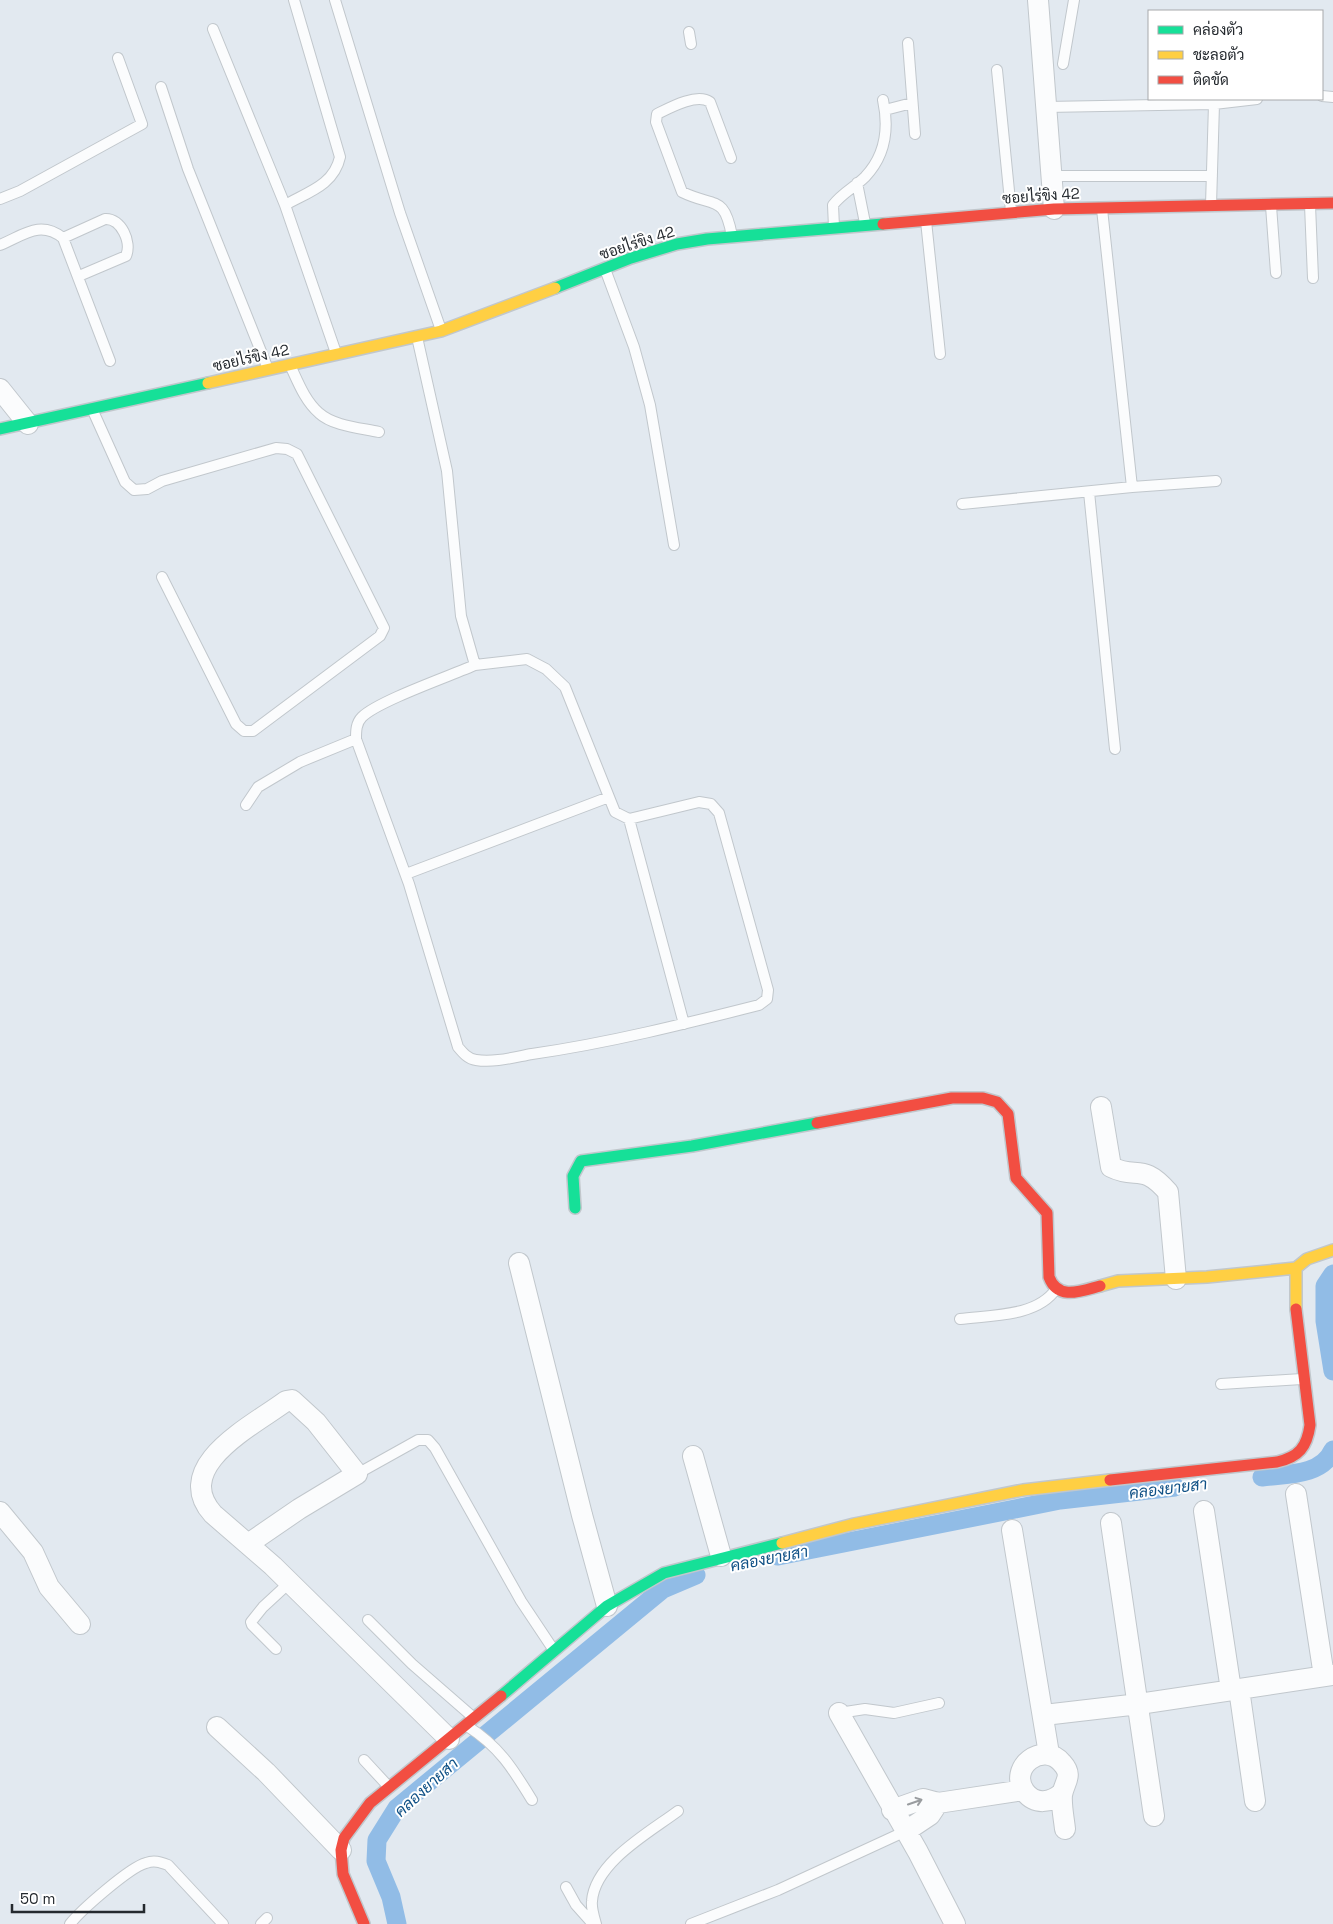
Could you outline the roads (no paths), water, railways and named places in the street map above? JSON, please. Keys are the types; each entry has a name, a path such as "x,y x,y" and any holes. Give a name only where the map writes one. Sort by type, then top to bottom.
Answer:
{"street":[{"path":"1038,0 1054,209"},
{"name":"ซอยไร่ขิง 42","path":"0,430 92,410 124,398 268,370 441,331 482,319 605,268 661,248 732,237 1054,209 1333,203"},
{"path":"0,389 28,424"},
{"path":"574,1208 572,1173 574,1166 581,1161 692,1146 952,1098 976,1097 994,1099 1004,1105 1008,1114 1016,1178 1047,1213 1049,1226 1049,1278 1064,1293 1073,1293 1118,1281 1176,1279 1296,1268"},
{"path":"1102,1107 1111,1167 1120,1172 1146,1173 1159,1182 1168,1192 1176,1279"},
{"path":"364,1924 344,1874 341,1850 344,1838 370,1803 470,1722 607,1606 664,1573 721,1556 854,1524 1023,1490 1216,1470 1294,1458 1308,1440 1310,1424 1295,1306 1294,1278 1296,1268 1302,1262 1333,1250"},
{"path":"519,1263 582,1516 607,1606"},
{"path":"248,1544 357,1474 316,1422 292,1400 286,1401 220,1449 202,1475 200,1488 206,1506 289,1583 449,1739"},
{"path":"693,1456 721,1556"},
{"path":"1044,1714 1138,1704 1329,1675 1296,1494"},
{"path":"1204,1511 1255,1801"},
{"path":"0,1512 33,1552 49,1587 80,1624"},
{"path":"1111,1523 1154,1816"},
{"path":"1012,1530 1044,1714 1049,1754"},
{"path":"839,1713 892,1810 906,1831 955,1924"},
{"path":"217,1727 266,1772 341,1850"},
{"path":"1041,1754 1049,1754 1061,1761 1068,1773 1066,1788 1056,1798 1042,1802 1034,1800 1023,1790 1020,1774 1027,1760 1041,1754"},
{"path":"892,1810 923,1799 938,1803 1023,1790"},
{"path":"1062,1794 1065,1829"},
{"path":"906,1831 930,1815 938,1803"}],"lane":[{"path":"285,204 327,182 337,171 340,157 294,0"},
{"path":"335,0 400,214 441,331"},
{"path":"1063,64 1074,0"},
{"path":"213,29 285,204 337,355"},
{"path":"689,32 691,44"},
{"path":"908,42 915,134"},
{"path":"0,199 20,191 142,124 118,58"},
{"path":"997,70 1011,212"},
{"path":"161,87 188,169 268,370"},
{"path":"731,158 710,102 705,98 696,99 657,114 656,122 682,192 720,205 728,214 732,237"},
{"path":"1046,107 1214,104 1248,100"},
{"path":"834,229 833,205 839,196 865,177 880,157 886,133 884,105 912,103"},
{"path":"1211,206 1214,104"},
{"path":"1051,176 1212,176"},
{"path":"857,183 866,226"},
{"path":"1310,204 1313,278"},
{"path":"1271,205 1276,273"},
{"path":"1102,208 1132,488"},
{"path":"63,238 105,220 112,219 118,222 128,244 126,256 79,276"},
{"path":"926,220 940,354"},
{"path":"0,245 38,228 52,230 63,238 110,361"},
{"path":"605,268 634,347 650,404 674,545"},
{"path":"417,336 447,471 461,616 475,665"},
{"path":"290,364 305,396 319,414 332,420 379,432"},
{"path":"92,410 125,482 134,490 147,489 162,481 276,448 287,449 297,454 384,628 380,636 253,731 244,731 236,724 162,576"},
{"path":"962,504 1216,481"},
{"path":"1089,492 1115,749"},
{"path":"527,659 546,669 565,687 616,812 629,819 699,802 711,804 719,813 768,990 767,999 759,1005 684,1024 555,1051 474,1060 466,1056 458,1047 406,874 356,739 356,726 362,717 383,704 475,665 527,659"},
{"path":"246,805 258,787 300,762 356,739"},
{"path":"406,874 609,797"},
{"path":"629,819 684,1024"},
{"path":"960,1319 1010,1313 1041,1305 1057,1288"},
{"path":"1221,1384 1305,1378"},
{"path":"357,1474 418,1440 428,1440 435,1448 521,1601 555,1651"},
{"path":"276,1649 251,1622 263,1607 289,1583"},
{"path":"368,1620 500,1752 516,1771 532,1800"},
{"path":"839,1713 865,1709 894,1713 939,1703"},
{"path":"364,1760 390,1788"},
{"path":"594,1924 592,1901 599,1878 622,1852 678,1811"},
{"path":"690,1924 778,1890 906,1831"},
{"path":"70,1924 96,1898 144,1863 157,1861 168,1864 223,1924"},
{"path":"566,1887 576,1905 594,1924"}],"waterway":[{"name":"คลองยายสา","path":"1333,1274 1325,1286 1325,1321 1333,1371"},
{"name":"คลองยายสา","path":"1262,1477 1292,1474 1312,1469 1328,1459 1333,1450"},
{"name":"คลองยายสา","path":"778,1556 1060,1500 1175,1487"},
{"name":"คลองยายสา","path":"397,1924 391,1897 376,1861 377,1840 397,1808 663,1589 696,1575"}]}
